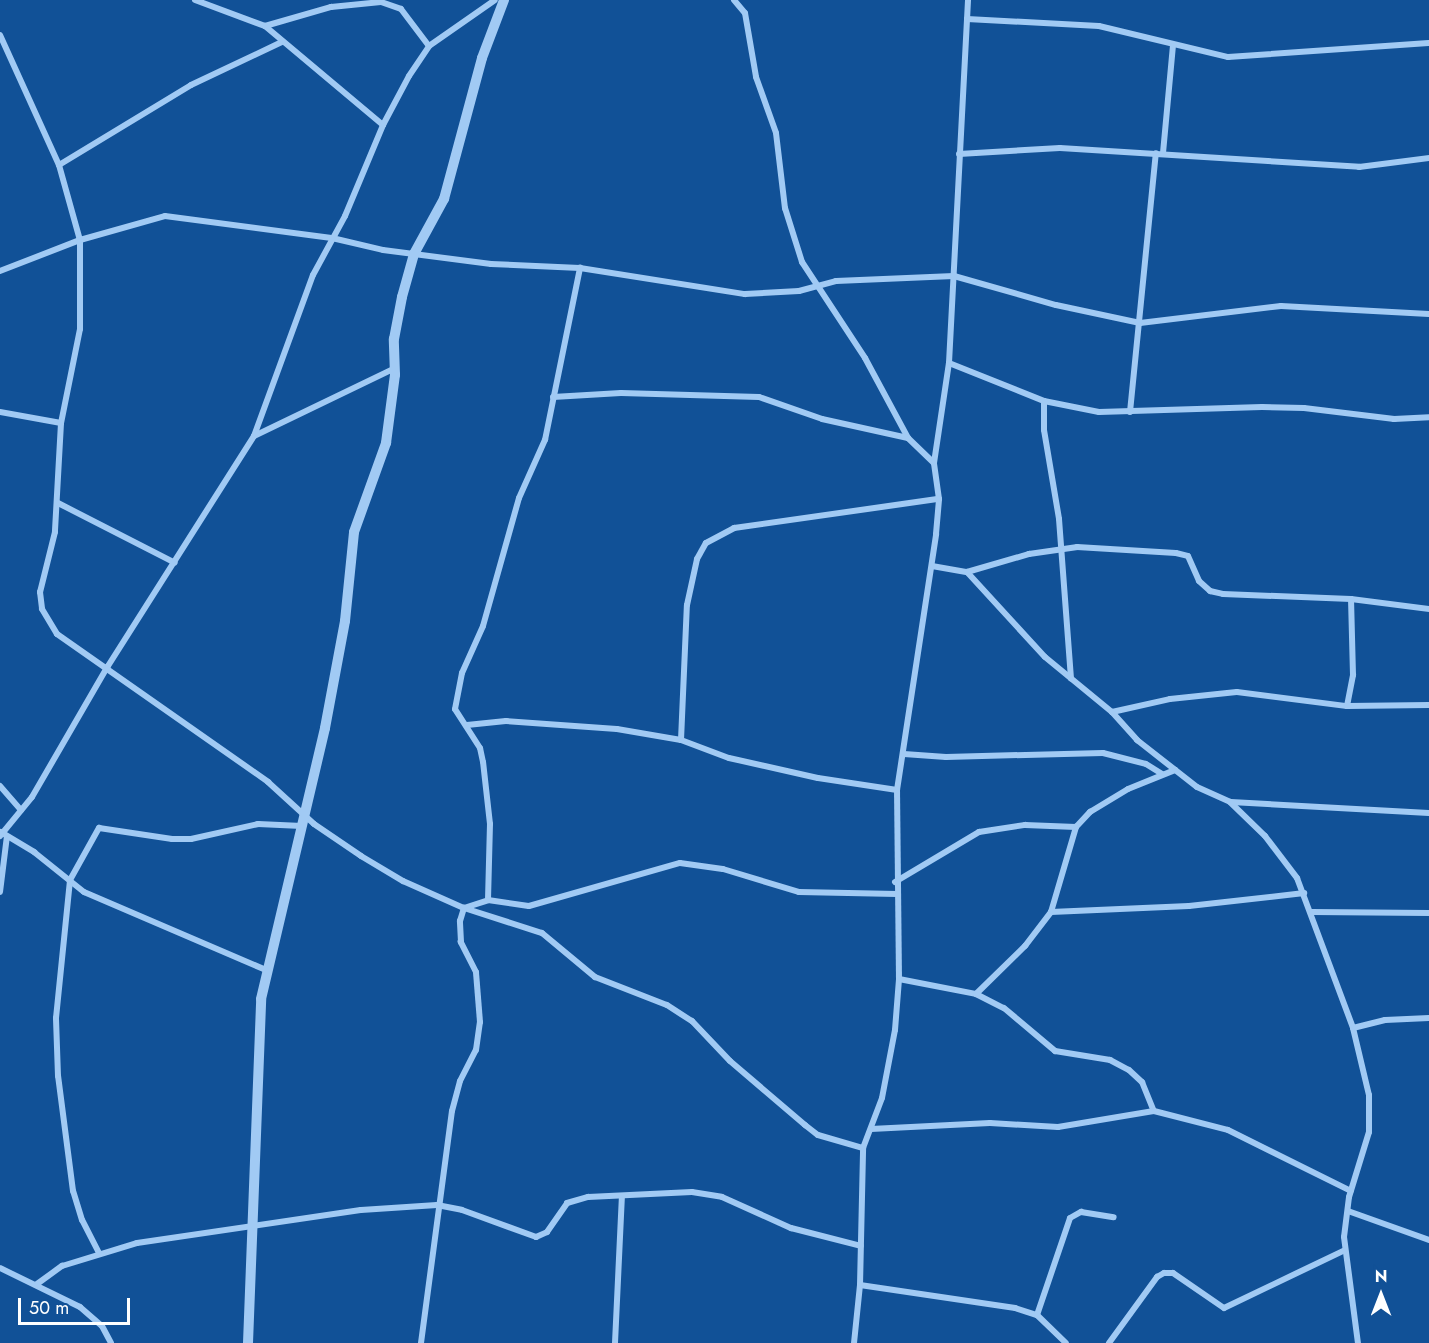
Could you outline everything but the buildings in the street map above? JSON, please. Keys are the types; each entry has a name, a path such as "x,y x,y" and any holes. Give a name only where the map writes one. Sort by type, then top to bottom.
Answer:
{"street":[{"path":"195,0 265,26 383,125"},
{"path":"0,892 3,834 73,730 108,666 254,436 313,275 383,125 429,46 495,0"},
{"path":"248,1343 250,1225 261,999 289,866 302,826 343,630 354,532 386,443 395,368 394,339 414,254 444,199 482,58 504,0"},
{"path":"734,0 746,13 756,77 776,133 786,208 802,262 865,358 908,438 934,464"},
{"path":"854,1343 860,1285 863,1148 871,1130 895,1030 899,979 895,882 897,790 932,566 939,499 934,464 949,363 968,0"},
{"path":"265,26 361,1 381,2 401,9 429,46"},
{"path":"967,19 1099,26 1173,46 1228,57 1429,43"},
{"path":"0,35 59,165 80,240 80,329 61,423 58,503 40,592 42,609 69,645 108,666 268,782 303,813 361,856 403,881 465,908 542,933 595,978 667,1005 692,1022 730,1061 812,1130 863,1148"},
{"path":"59,165 191,85 282,42"},
{"path":"1163,153 1173,46"},
{"path":"959,154 1060,148 1359,167 1429,158"},
{"path":"1130,412 1156,153"},
{"path":"0,271 80,240 165,216 332,238 414,254 491,264 580,268 746,294 799,291 817,284 954,276 1056,305 1140,323 1281,306 1429,314"},
{"path":"488,900 490,824 483,762 480,748 455,709 462,673 483,626 522,489 545,440 580,268"},
{"path":"949,363 1044,401 1099,412 1304,408 1394,419 1429,417"},
{"path":"254,436 395,368"},
{"path":"554,397 630,393 759,397 822,419 908,438"},
{"path":"1044,401 1044,430 1052,464 1071,679"},
{"path":"0,412 61,423"},
{"path":"681,740 687,605 697,559 706,543 734,528 939,499"},
{"path":"58,503 175,563"},
{"path":"932,566 968,572 1059,548 1188,556 1199,581 1210,591 1223,594 1351,599 1429,609"},
{"path":"968,572 1045,657 1112,712 1137,740 1175,770 1230,802 1265,836 1297,878 1312,912 1353,1028 1371,1113 1351,1191 1345,1250 1358,1343"},
{"path":"1347,706 1353,675 1351,599"},
{"path":"1112,712 1170,699 1237,692 1347,706 1429,705"},
{"path":"466,725 506,721 617,729 681,740 729,758 818,778 897,790"},
{"path":"904,753 946,757 1103,753 1146,764 1162,774"},
{"path":"976,994 1005,968 1051,912 1076,826 1112,798 1175,770"},
{"path":"0,786 21,810"},
{"path":"1230,802 1429,813"},
{"path":"99,1253 81,1220 73,1191 58,1076 56,1018 70,880 90,839 99,828 172,839 258,824 302,826"},
{"path":"895,882 979,832 1025,825 1076,826"},
{"path":"3,834 101,900 268,971"},
{"path":"421,1343 437,1205 450,1147 452,1111 460,1081 476,1050 480,1022 476,972 461,942 460,921 465,908 488,900 528,906 680,863 723,869 798,892 897,894"},
{"path":"1051,912 1189,906 1304,893"},
{"path":"1312,912 1429,912"},
{"path":"899,979 976,994 1010,1013 1055,1051 1110,1060 1129,1070 1142,1082 1154,1111"},
{"path":"1353,1028 1385,1020 1429,1018"},
{"path":"871,1130 990,1123 1058,1127 1154,1111 1228,1130 1351,1191"},
{"path":"37,1284 62,1266 99,1253 250,1225 437,1205 462,1210 536,1237 547,1232 567,1203 575,1199 693,1192 722,1197 791,1228 861,1246"},
{"path":"615,1343 622,1196"},
{"path":"1348,1211 1429,1240"},
{"path":"1037,1315 1070,1218 1081,1212 1114,1217"},
{"path":"1109,1343 1157,1277 1164,1273 1173,1273 1224,1308 1345,1250"},
{"path":"0,1268 37,1284 80,1307 102,1326 111,1343"},
{"path":"860,1285 1015,1308 1037,1315 1066,1343"}]}
